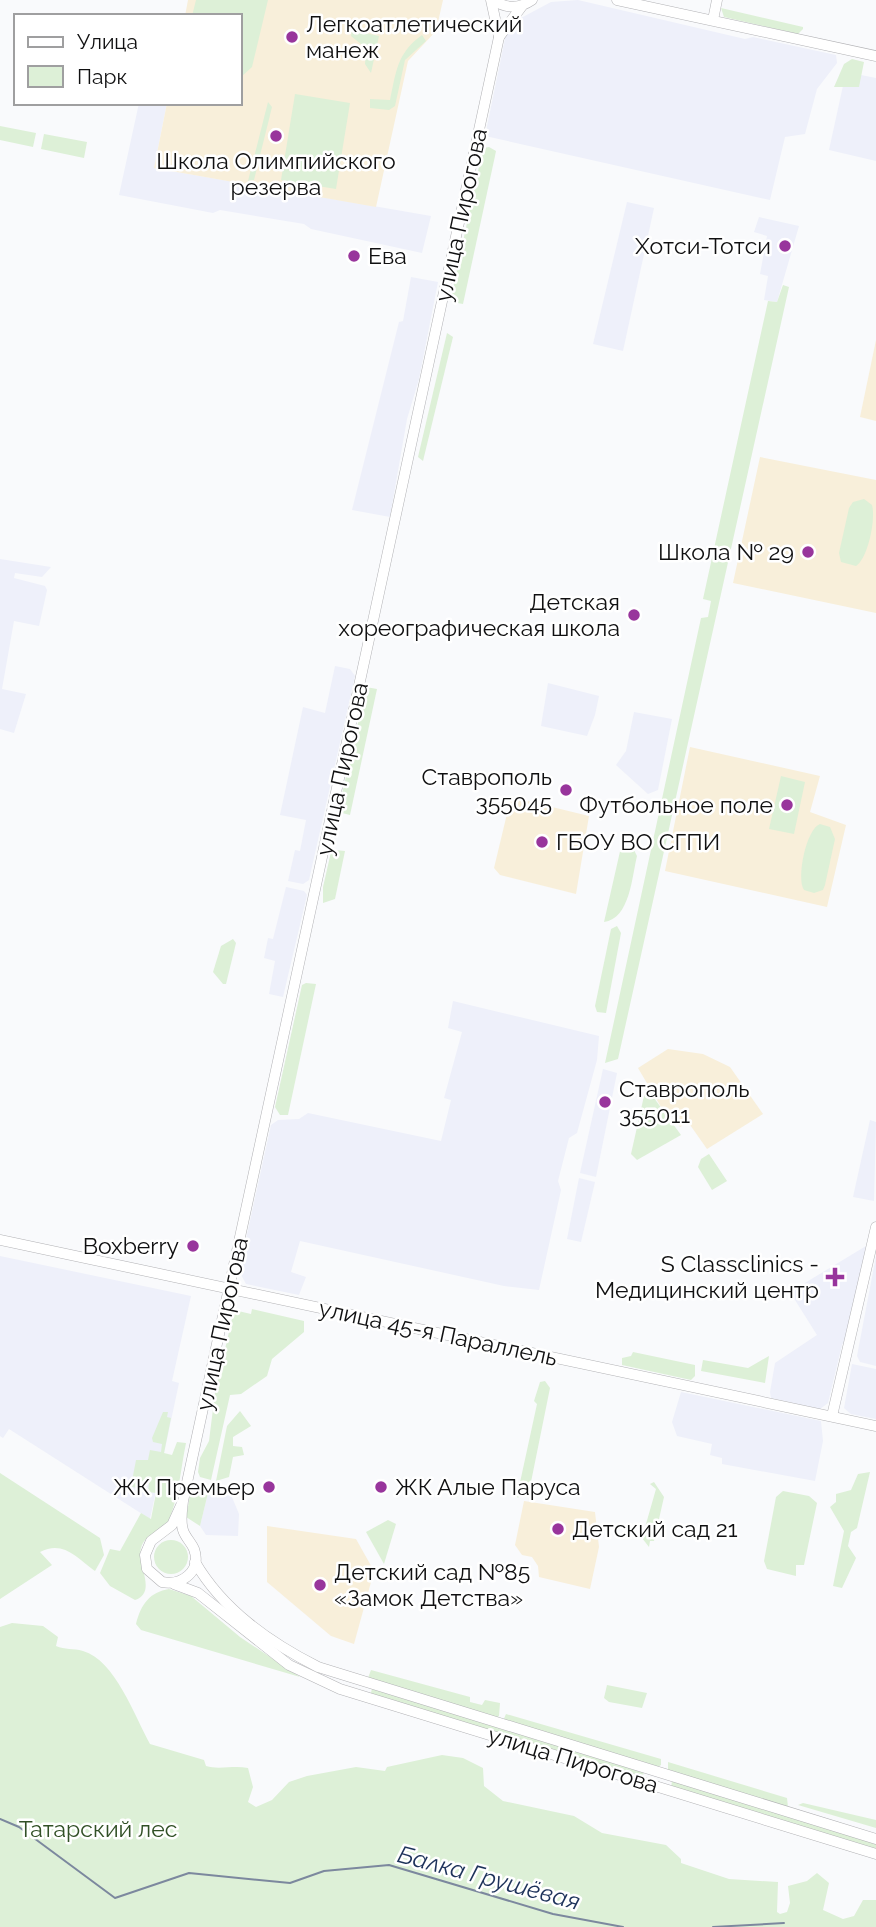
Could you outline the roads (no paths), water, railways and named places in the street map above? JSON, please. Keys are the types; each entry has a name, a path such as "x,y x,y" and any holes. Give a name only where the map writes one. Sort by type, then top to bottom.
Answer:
{"main road":[{"path":"492,0 503,6 530,2"},
{"name":"улица Пирогова","path":"492,0 499,37 183,1502 182,1527 194,1550 195,1562 218,1598 271,1640 318,1667 876,1839"},
{"path":"617,0 876,56"},
{"path":"713,20 717,0"},
{"name":"улица Пирогова","path":"499,37 530,2"},
{"path":"832,1416 876,1227"},
{"name":"улица 45-я Параллель","path":"0,1240 876,1426"},
{"name":"улица Пирогова","path":"183,1502 172,1525 147,1547 147,1569 156,1579 198,1593 289,1665 340,1689 876,1854"},
{"path":"157,1536 173,1533 187,1539"},
{"path":"173,1583 187,1578 195,1562"}],"waterway":[{"name":"Балка Грушёвая","path":"0,1819 19,1827 115,1898 189,1873 290,1883 324,1871 389,1865 553,1914 623,1927"},
{"name":"Балка Грушёвая","path":"713,1927 784,1923"}],"place":[{"name":"Легкоатлетический манеж","path":"292,37"},
{"name":"Школа Олимпийского резерва","path":"276,136"},
{"name":"Хотси-Тотси","path":"785,246"},
{"name":"Ева","path":"354,256"},
{"name":"Школа № 29","path":"808,552"},
{"name":"Детская хореографическая школа","path":"634,615"},
{"name":"Ставрополь 355045","path":"566,790"},
{"name":"Футбольное поле","path":"787,805"},
{"name":"ГБОУ ВО СГПИ","path":"542,842"},
{"name":"Ставрополь 355011","path":"605,1102"},
{"name":"Boxberry","path":"193,1246"},
{"name":"S Classclinics - Медицинский центр","path":"835,1277"},
{"name":"ЖК Премьер","path":"269,1487"},
{"name":"ЖК Алые Паруса","path":"381,1487"},
{"name":"Детский сад 21","path":"558,1529"},
{"name":"Детский сад №85 «Замок Детства»","path":"320,1585"}],"park label":[{"name":"Татарский лес","path":"98,1829"}]}
